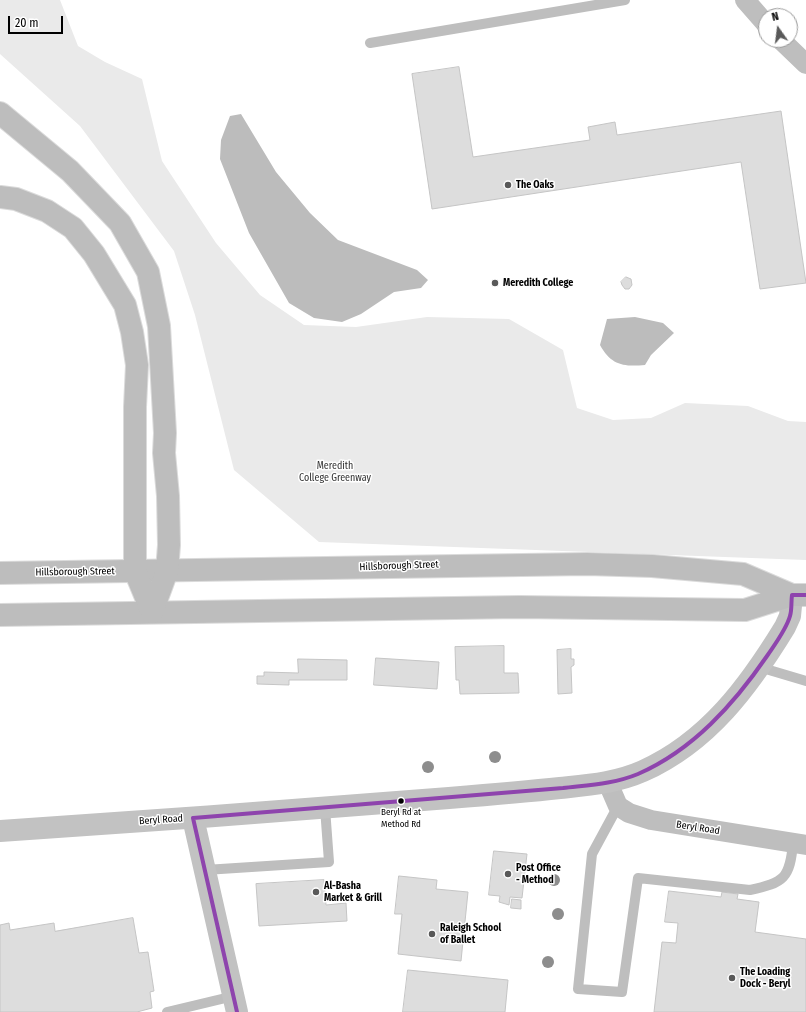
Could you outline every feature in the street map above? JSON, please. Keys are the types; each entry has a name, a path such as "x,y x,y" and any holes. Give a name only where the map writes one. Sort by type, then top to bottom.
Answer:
{"main road":[{"path":"0,113 70,170 120,223 148,272 159,326 168,496 167,571 152,612"},
{"path":"0,197 16,199 47,211 73,228 94,254 125,305 132,332 136,365 134,407 135,571 152,612"},
{"name":"Hillsborough Street","path":"0,573 486,564 587,564 652,566 743,574 799,595"},
{"path":"0,615 519,607 745,610 799,595"}],"street":[{"path":"745,0 758,15"},
{"path":"789,48 806,64"},
{"name":"Beryl Road","path":"0,831 325,808 544,790 608,783 646,770 665,760 704,731 740,694 759,667 785,627 799,595"},
{"path":"608,783 618,806"},
{"name":"Beryl Road","path":"618,806 629,813 651,820 800,844"},
{"path":"193,818 235,1004"}],"lane":[{"path":"370,43 625,0"},
{"path":"759,667 806,680"},
{"path":"618,806 592,854 578,989 622,992 638,878 750,890 781,881 790,868 800,844"},
{"path":"205,870 328,862 325,808"},
{"path":"167,1012 235,1004"}],"green space":[{"name":"Meredith College Greenway","path":"0,0 60,0 78,46 105,62 142,79 162,161 216,243 260,295 304,325 356,327 427,317 509,319 563,350 577,408 613,420 651,418 685,403 748,406 788,421 806,422 806,560 319,542 234,470 195,315 174,251 80,126 0,54"}],"shaded area":[{"path":"241,114 276,172 310,213 338,240 417,270 428,280 421,288 394,292 361,314 342,322 314,318 289,303 249,233 220,159 221,140 230,116"},
{"path":"635,317 663,323 674,333 651,355 645,365 630,366 613,361 604,352 600,345 607,319"}],"building":[{"name":"The Oaks","path":"459,67 473,157 590,140 588,127 615,122 617,135 781,111 806,283 760,289 741,162 432,209 412,74"},
{"path":"626,277 631,279 632,285 629,289 625,289 621,282"},
{"path":"504,646 504,673 518,673 519,693 460,694 459,680 456,680 455,647"},
{"path":"571,649 571,659 574,659 574,665 571,667 572,693 558,694 557,650"},
{"path":"376,658 439,662 437,689 374,685"},
{"path":"298,659 347,660 347,680 289,680 289,685 257,684 257,676 264,676 264,672 298,673"},
{"name":"Post Office - Method","path":"494,851 527,854 522,898 510,897 509,905 499,902 500,896 489,895"},
{"name":"Raleigh School of Ballet","path":"399,876 437,880 436,889 468,892 461,961 398,954 402,914 395,914"},
{"path":"324,880 326,905 346,903 347,921 259,926 256,884"},
{"name":"The Loading Dock - Beryl","path":"669,891 721,897 722,892 738,894 737,899 759,902 755,932 806,939 806,1012 654,1012 662,942 676,943 678,923 665,922"},
{"path":"512,899 521,900 521,909 511,908"},
{"path":"133,918 139,953 148,952 154,991 150,992 152,1008 137,1012 0,1012 0,925 9,923 10,930 54,923 55,931"},
{"path":"408,970 508,980 505,1012 403,1012"}],"transit line":[{"path":"237,1012 193,818 563,788 601,784 638,774 677,752 711,724 741,691 780,637 790,616 792,595 806,595"}],"place":[{"name":"The Oaks","path":"508,185"},
{"name":"Meredith College","path":"495,283"},
{"name":"Beryl Rd at Method Rd","path":"401,801"},
{"name":"Post Office - Method","path":"508,874"},
{"name":"Al-Basha Market & Grill","path":"316,892"},
{"name":"Raleigh School of Ballet","path":"432,934"},
{"name":"The Loading Dock - Beryl","path":"732,978"}]}
